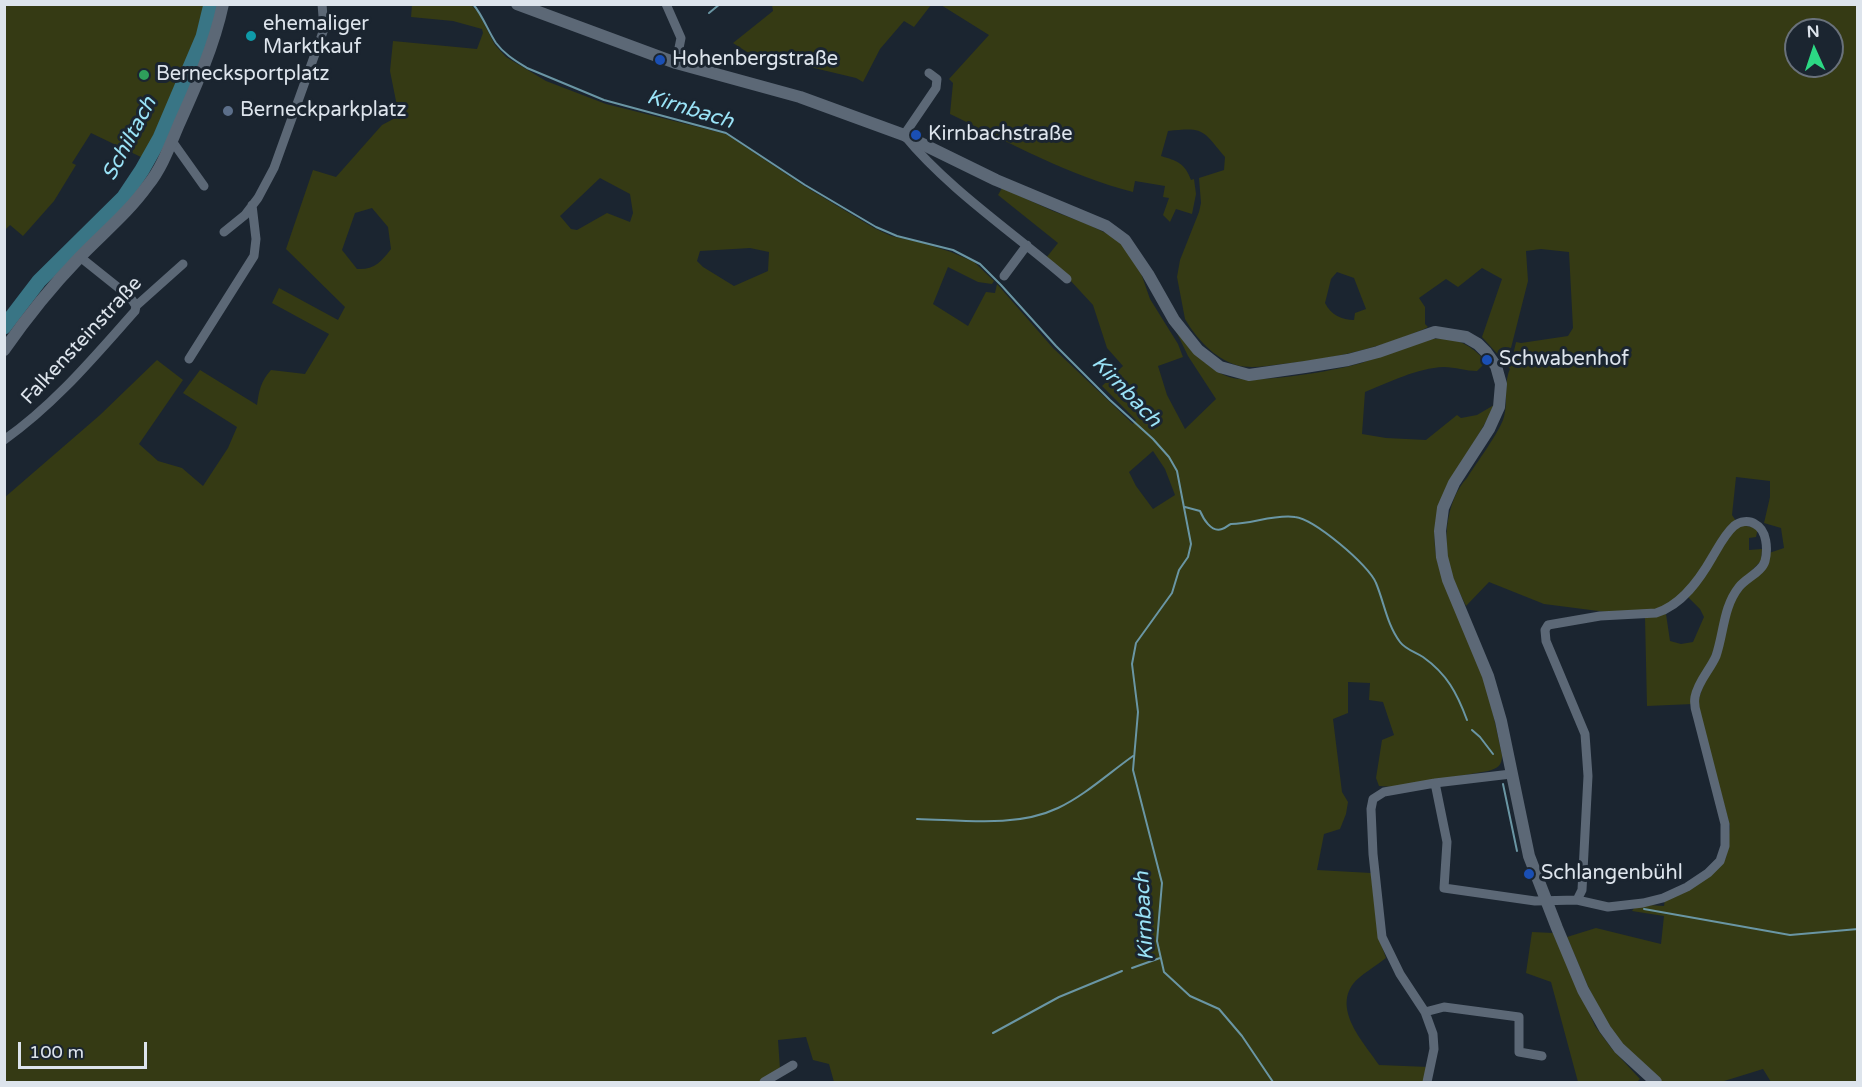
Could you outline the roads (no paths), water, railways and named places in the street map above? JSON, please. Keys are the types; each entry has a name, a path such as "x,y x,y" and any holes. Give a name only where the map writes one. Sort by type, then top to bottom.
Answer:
{"main road":[{"path":"4,350 30,313 150,183 172,141 210,51 223,4"},
{"path":"517,4 676,63 800,97 904,135 996,180 1106,226 1125,240 1137,256 1174,320 1198,350 1220,367 1249,375 1305,367 1378,352 1435,332 1466,337 1486,352 1496,366 1501,384 1499,406 1489,429 1454,483 1443,508 1440,531 1442,557 1448,580 1488,676 1501,721 1529,856 1583,990 1618,1048 1656,1083"}],"street":[{"path":"224,232 236,223 252,205 274,168 324,29 322,4"},
{"path":"666,4 681,38 676,63"},
{"path":"929,73 937,79 936,88 904,135 924,158 1067,279"},
{"path":"172,141 204,186"},
{"path":"189,359 254,256 256,239 252,205"},
{"path":"1004,276 1027,245"},
{"path":"80,257 130,297 136,306"},
{"name":"Falkensteinstraße","path":"4,440 27,424 66,388 135,312 136,306 183,264"},
{"path":"1435,783 1447,842 1444,888 1534,900 1577,900 1608,907 1663,898 1708,873 1720,861 1725,846 1725,824 1697,715 1695,698 1698,686 1715,657 1724,619 1734,596 1739,587 1762,567 1764,562 1765,536 1762,528 1747,521 1736,524 1725,536 1705,571 1669,609 1656,613 1575,619 1548,625 1545,630 1546,641 1585,734 1588,776 1582,890 1577,900"},
{"path":"1427,1083 1434,1049 1432,1034 1425,1012 1400,974 1382,937 1373,854 1371,809 1373,799 1384,792 1511,774"},
{"path":"1425,1012 1444,1007 1519,1017 1519,1052 1542,1056"},
{"path":"764,1083 793,1065"}],"waterway":[{"name":"Schiltach","path":"4,327 39,281 124,197 142,170 160,138 203,37 211,4"},
{"name":"Kirnbach","path":"473,4 499,47 527,68 604,100 726,133 805,185 876,227 897,236 953,250 980,264 1056,346 1169,457 1177,471 1191,544 1188,557 1179,570 1172,593 1136,643 1132,664 1138,712 1133,770 1162,883 1157,941 1164,972 1190,996 1219,1009 1242,1036 1273,1082"},
{"path":"709,13 720,4"},
{"path":"1185,507 1200,511 1208,524 1218,530 1231,524 1287,516 1304,520 1327,534 1363,565 1371,575 1400,642 1439,670 1455,693 1467,720"},
{"path":"1472,730 1493,754"},
{"path":"917,819 1007,821 1042,814 1077,797 1133,756"},
{"path":"1503,784 1517,851"},
{"path":"1644,909 1790,935 1858,929"},
{"path":"1132,968 1160,958"},
{"path":"993,1033 1059,997 1122,971"}],"place":[{"name":"ehemaliger Marktkauf","path":"251,36"},
{"name":"Hohenbergstraße","path":"660,60"},
{"name":"Bernecksportplatz","path":"144,75"},
{"name":"Berneckparkplatz","path":"228,111"},
{"name":"Kirnbachstraße","path":"916,135"},
{"name":"Schwabenhof","path":"1487,360"},
{"name":"Schlangenbühl","path":"1529,874"}]}
